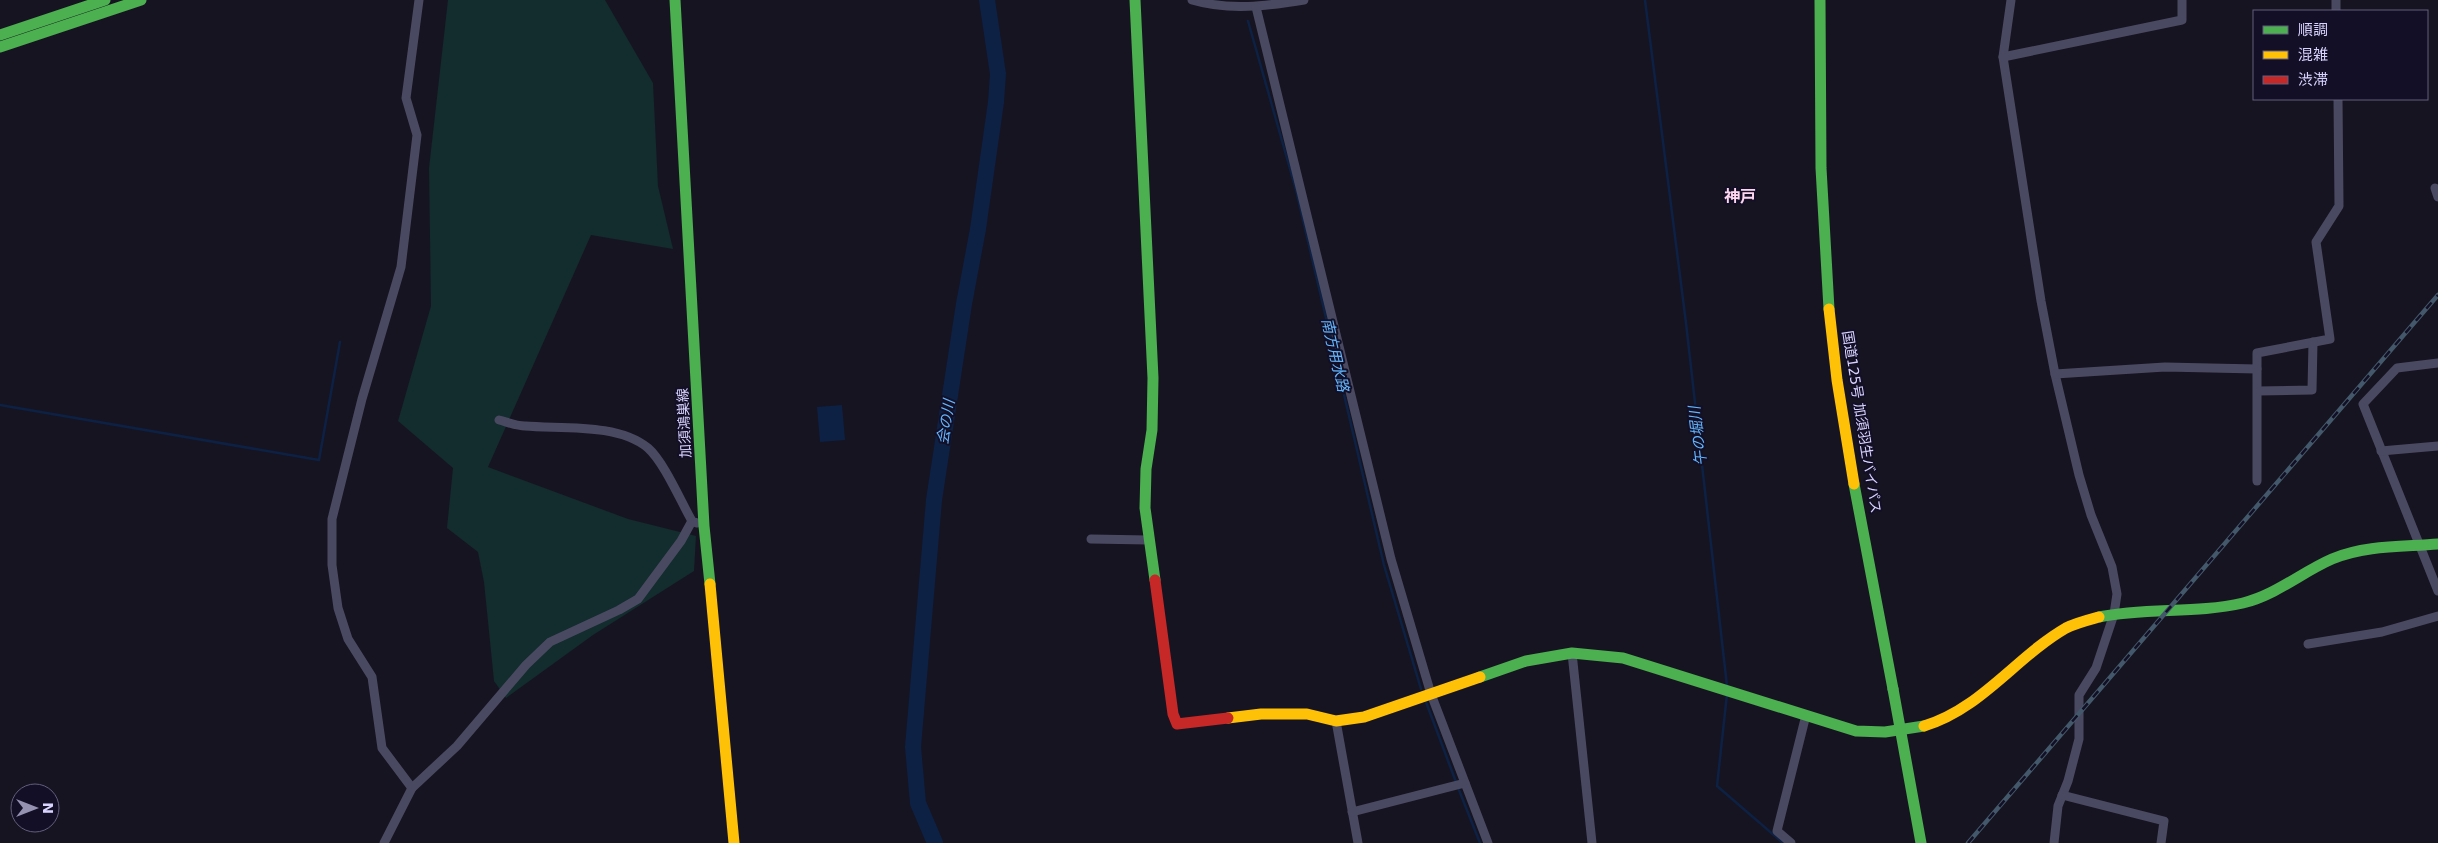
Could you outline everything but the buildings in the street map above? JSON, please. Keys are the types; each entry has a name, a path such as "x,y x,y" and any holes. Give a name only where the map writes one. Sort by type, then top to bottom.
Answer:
{"main road":[{"path":"0,35 105,0"},
{"path":"0,47 141,0"},
{"name":"加須鴻巣線","path":"675,0 704,526 734,843"},
{"path":"1135,0 1153,378 1152,430 1145,508 1173,714 1177,724 1261,714 1296,713 1336,721 1364,717 1526,661 1572,653 1623,658 1846,728 1887,734 1921,729 1958,710 2058,634 2079,622 2114,614 2242,603 2281,590 2311,570 2335,558 2372,549 2438,544"},
{"name":"国道125号 加須羽生バイパス","path":"1820,0 1821,158 1832,336 1841,401 1921,843"}],"street":[{"path":"412,788 382,748 372,677 348,640 338,608 332,565 332,519 362,399 401,267 417,135 406,98 419,0"},
{"path":"1192,0 1206,4 1256,7 1304,0"},
{"path":"2011,0 2003,57 2041,301 2055,374 2086,499 2117,585 2114,614 2096,668 2079,696 2079,738 2068,781 2058,806 2054,843"},
{"path":"2003,57 2182,20 2182,0"},
{"path":"1256,7 1391,559 1431,694 1488,843"},
{"path":"2257,481 2258,353 2330,339 2316,242 2340,206 2338,100"},
{"path":"2258,391 2312,390 2313,342"},
{"path":"2438,363 2397,368 2363,404 2438,590"},
{"path":"2055,374 2165,367 2257,369"},
{"path":"499,420 523,426 590,430 626,436 649,449 667,475 692,521 704,526"},
{"path":"2381,451 2438,446"},
{"path":"384,843 412,788 457,746 526,664 550,642 619,610 638,599 671,555 692,521"},
{"path":"1091,539 1148,540"},
{"path":"2308,644 2382,632 2438,616"},
{"path":"1572,653 1588,789 1592,843"},
{"path":"1791,843 1778,831 1806,715"},
{"path":"1336,721 1358,843"},
{"path":"1352,812 1465,782"},
{"path":"2062,795 2164,821 2161,843"}],"green space":[{"path":"448,0 605,0 653,83 658,186 673,249 591,235 488,467 628,519 696,536 694,571 593,635 506,698 494,681 484,582 478,552 447,528 453,468 398,421 431,306 429,168"}],"water":[{"path":"842,405 845,440 820,442 817,407"}],"waterway":[{"name":"会の川","path":"935,843 918,803 913,747 934,500 964,304 978,229 996,102 998,74 987,0"},
{"name":"午の堀川","path":"1645,0 1686,323 1727,686"},
{"name":"南方用水路","path":"1248,21 1296,190 1384,565 1421,689"},
{"path":"0,405 319,460 340,342"},
{"name":"午の堀川","path":"1727,694 1717,786 1783,843"},
{"name":"南方用水路","path":"1426,702 1456,782"},
{"name":"南方用水路","path":"1459,790 1480,843"}],"railway":[{"path":"1968,843 2438,295"}],"traffic: fast":[{"path":"0,35 105,0"},
{"path":"0,47 141,0"},
{"path":"675,0 704,526 710,584"},
{"path":"1135,0 1153,378 1152,430 1146,469 1145,508 1155,580"},
{"path":"1820,0 1821,168 1829,309"},
{"path":"1854,484 1893,689"},
{"path":"2099,617 2243,603 2267,595 2321,564 2345,554 2385,547 2438,544"},
{"path":"1480,677 1526,661 1572,653 1623,658 1856,731 1885,732 1924,726"},
{"path":"1893,689 1921,843"}],"traffic: slow":[{"path":"1829,309 1837,380 1854,484"},
{"path":"710,584 734,843"},
{"path":"1924,726 1963,708 1998,682 2031,653 2066,628 2099,617"},
{"path":"1228,718 1261,714 1307,714 1336,721 1364,717 1480,677"}],"traffic: jam":[{"path":"1155,580 1173,714 1177,724 1228,718"}],"district":[{"name":"神戸","path":"1740,196"}]}
